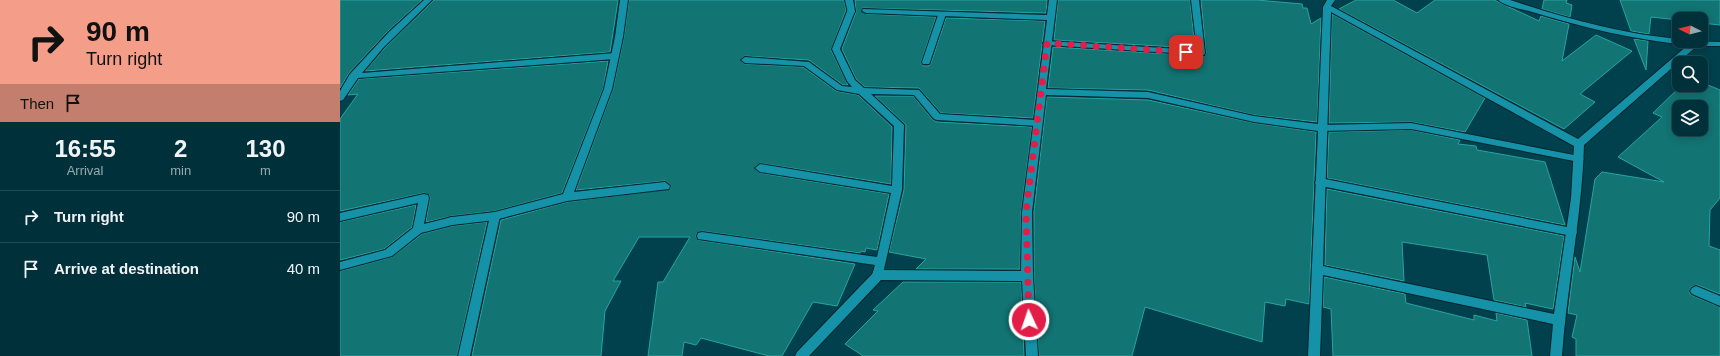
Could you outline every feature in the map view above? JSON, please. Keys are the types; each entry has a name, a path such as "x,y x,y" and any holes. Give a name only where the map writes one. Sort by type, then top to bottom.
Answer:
{"street":[{"path":"340,98 353,76 428,0"},
{"path":"567,197 608,89 624,0"},
{"path":"801,356 878,275 897,190 899,125 861,92 851,81 836,49 851,11 849,0"},
{"path":"1032,356 1027,276 1026,212 1053,0"},
{"path":"1047,43 1201,53 1195,0"},
{"path":"1502,0 1628,36 1672,41"},
{"path":"1314,356 1322,128 1329,3 1579,144"},
{"path":"866,11 1051,18"},
{"path":"926,62 942,14"},
{"path":"1708,44 1720,44"},
{"path":"1556,356 1557,320 1572,232 1579,144 1689,48"},
{"path":"353,76 615,56"},
{"path":"745,60 806,64 840,88 861,92 916,92 937,117 1037,123"},
{"path":"1041,92 1148,95 1254,118 1322,128 1411,126 1579,159"},
{"path":"760,168 897,190"},
{"path":"1320,182 1572,232"},
{"path":"340,266 388,253 418,230 452,221 495,216 567,197 665,186"},
{"path":"340,217 424,198 418,230"},
{"path":"464,356 495,216"},
{"path":"702,236 881,262"},
{"path":"1317,269 1557,320"},
{"path":"878,275 1027,276"},
{"path":"1696,291 1720,301"}],"building":[{"path":"340,0 422,0 388,31 349,73 340,88"},
{"path":"434,0 618,0 610,52 365,71 384,49"},
{"path":"629,0 844,0 846,10 831,50 848,85 843,85 809,60 745,56 740,60 745,64 803,67 836,91 858,95 892,127 891,184 760,163 754,168 760,173 889,194 877,250 866,248 865,252 861,251 860,253 702,231 697,233 696,236 698,240 855,264 837,306 813,302 782,356 769,356 701,338 696,345 684,342 682,356 648,356 658,282 663,282 690,237 639,237 613,281 621,281 605,311 601,356 472,356 501,220 567,202 670,189 671,186 665,181 576,190 613,89 624,37"},
{"path":"855,0 1047,0 1046,13 863,8 861,10 866,14 936,17 921,62 923,66 929,66 931,63 946,18 1045,21 1033,118 941,113 919,88 865,87 856,79 842,49 856,12"},
{"path":"1058,0 1190,0 1195,48 1054,40"},
{"path":"1201,0 1257,0 1302,4 1303,8 1307,8 1311,24 1321,18 1317,122 1254,115 1148,90 1048,88 1053,47 1204,56 1206,53"},
{"path":"1356,0 1393,0 1417,13 1435,0 1494,0 1539,21 1541,16 1569,24 1562,61 1596,35 1632,51 1580,94 1595,102 1564,129 1339,9"},
{"path":"1544,0 1567,0 1566,3 1572,5 1570,17 1542,9"},
{"path":"1620,0 1720,0 1720,25 1708,24 1708,12 1672,12 1672,19 1651,17 1649,34 1631,31"},
{"path":"1332,14 1485,98 1465,132 1411,122 1329,123"},
{"path":"1634,39 1648,41 1646,70"},
{"path":"608,61 603,89 562,193 495,211 452,216 426,222 430,198 429,195 424,193 340,211 340,119 358,94 348,95 359,79"},
{"path":"1708,85 1720,90 1720,198 1710,210 1709,246 1720,250 1720,294 1697,285 1691,287 1689,292 1691,295 1720,307 1720,356 1576,356 1576,339 1572,337 1577,315 1568,313 1575,257 1580,272 1595,179 1602,172 1664,182 1618,157 1662,117 1653,113 1675,92 1708,92"},
{"path":"875,96 913,96 933,120 937,122 1032,127 1021,212 1020,269 916,269 926,259 889,252 904,190 906,125"},
{"path":"1047,97 1148,100 1254,123 1316,132 1309,304 1286,299 1285,306 1265,302 1262,342 1145,307 1132,356 1039,356 1034,276 1034,212"},
{"path":"1411,130 1460,140 1458,144 1476,146 1477,150 1545,162 1565,225 1327,178 1329,132"},
{"path":"1327,189 1564,236 1553,309 1525,303 1526,307 1494,300 1487,255 1402,242 1404,281 1325,265"},
{"path":"416,205 412,227 384,249 340,260 340,222"},
{"path":"487,222 457,356 340,356 340,271 392,257 422,234 452,226"},
{"path":"1324,277 1405,294 1406,303 1474,320 1474,315 1497,321 1496,313 1527,320 1532,356 1333,356 1331,309 1323,307"},
{"path":"903,282 1021,282 1024,356 863,356 845,344 878,311 873,310"}],"route":[{"path":"1029,320 1026,212 1047,43 1186,52"}]}
